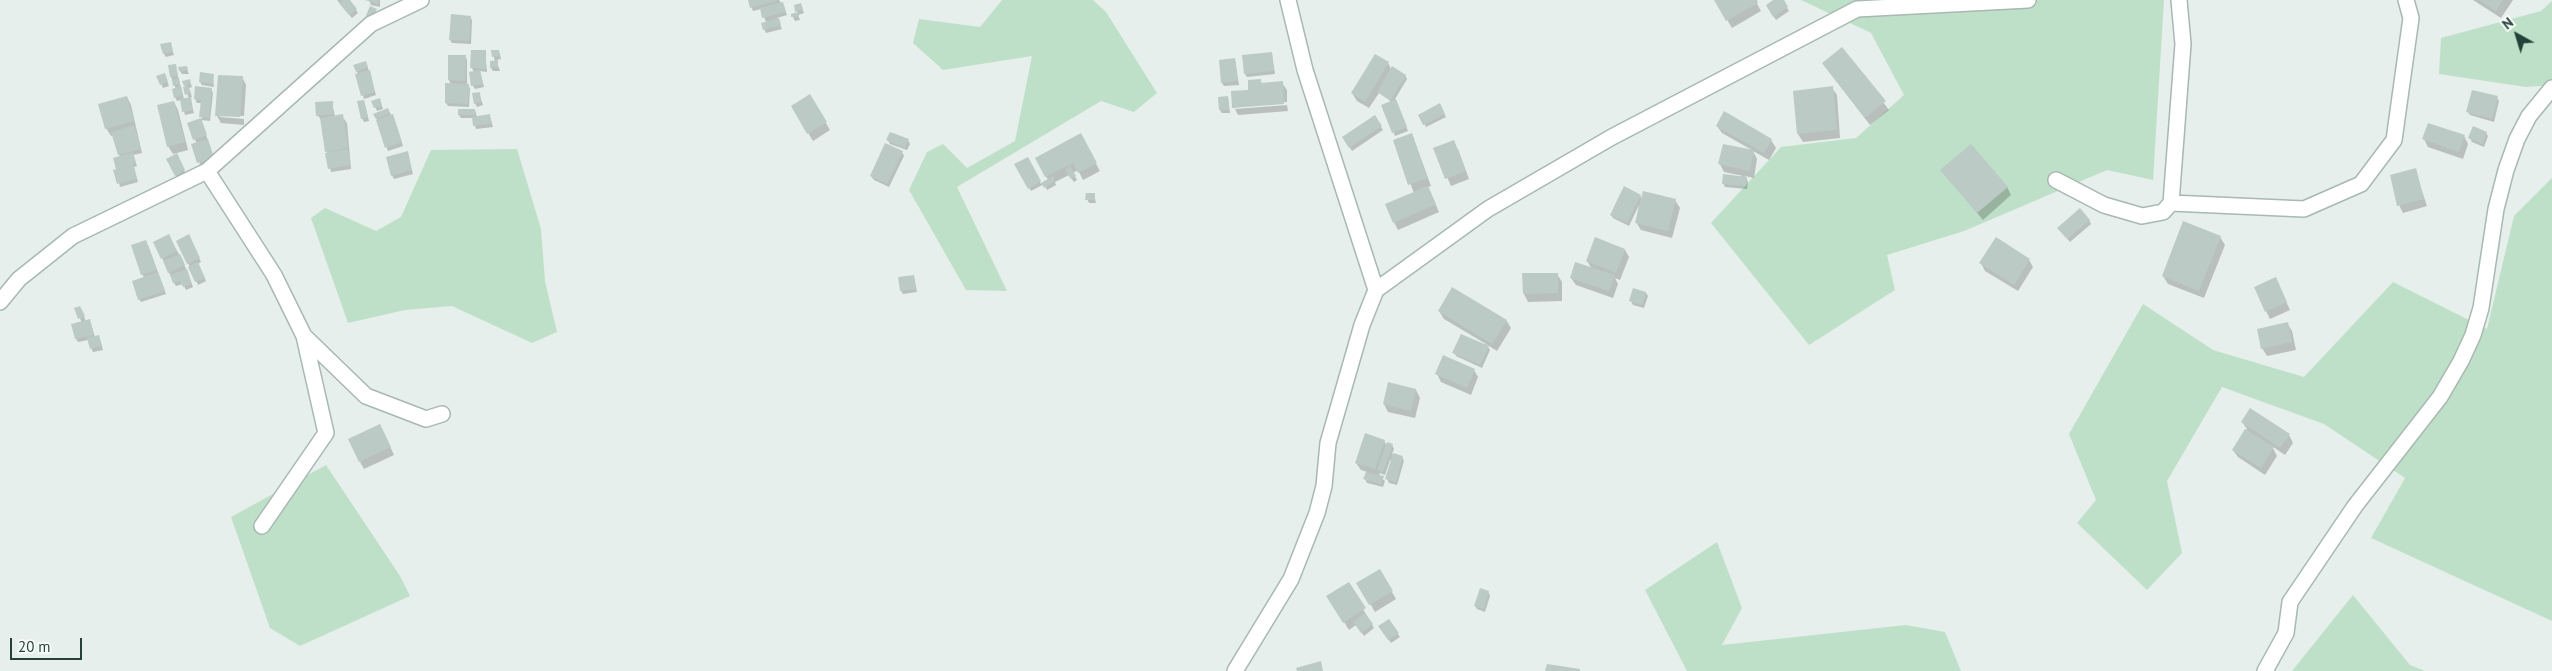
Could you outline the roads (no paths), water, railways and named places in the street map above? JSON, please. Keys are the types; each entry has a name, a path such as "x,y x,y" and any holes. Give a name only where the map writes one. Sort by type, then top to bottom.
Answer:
{"street":[{"path":"0,302 19,279 73,236 207,171 372,24 421,0"},
{"path":"1288,0 1305,70 1376,290"},
{"path":"1235,671 1290,579 1317,514 1324,486 1328,443 1362,325 1376,290 1496,204 1612,137 1857,9 2028,0"},
{"path":"2056,180 2104,204 2142,216 2163,212 2170,203 2183,44 2179,0"},
{"path":"2170,203 2304,209 2361,184 2394,140 2411,18 2406,0"},
{"path":"2265,671 2286,633 2290,602 2354,506 2440,397 2462,361 2482,308 2496,209 2506,170 2517,139 2529,116 2552,88"},
{"path":"207,171 274,275 304,336 326,433 262,526"},
{"path":"304,336 366,396 426,419 442,414"}]}
